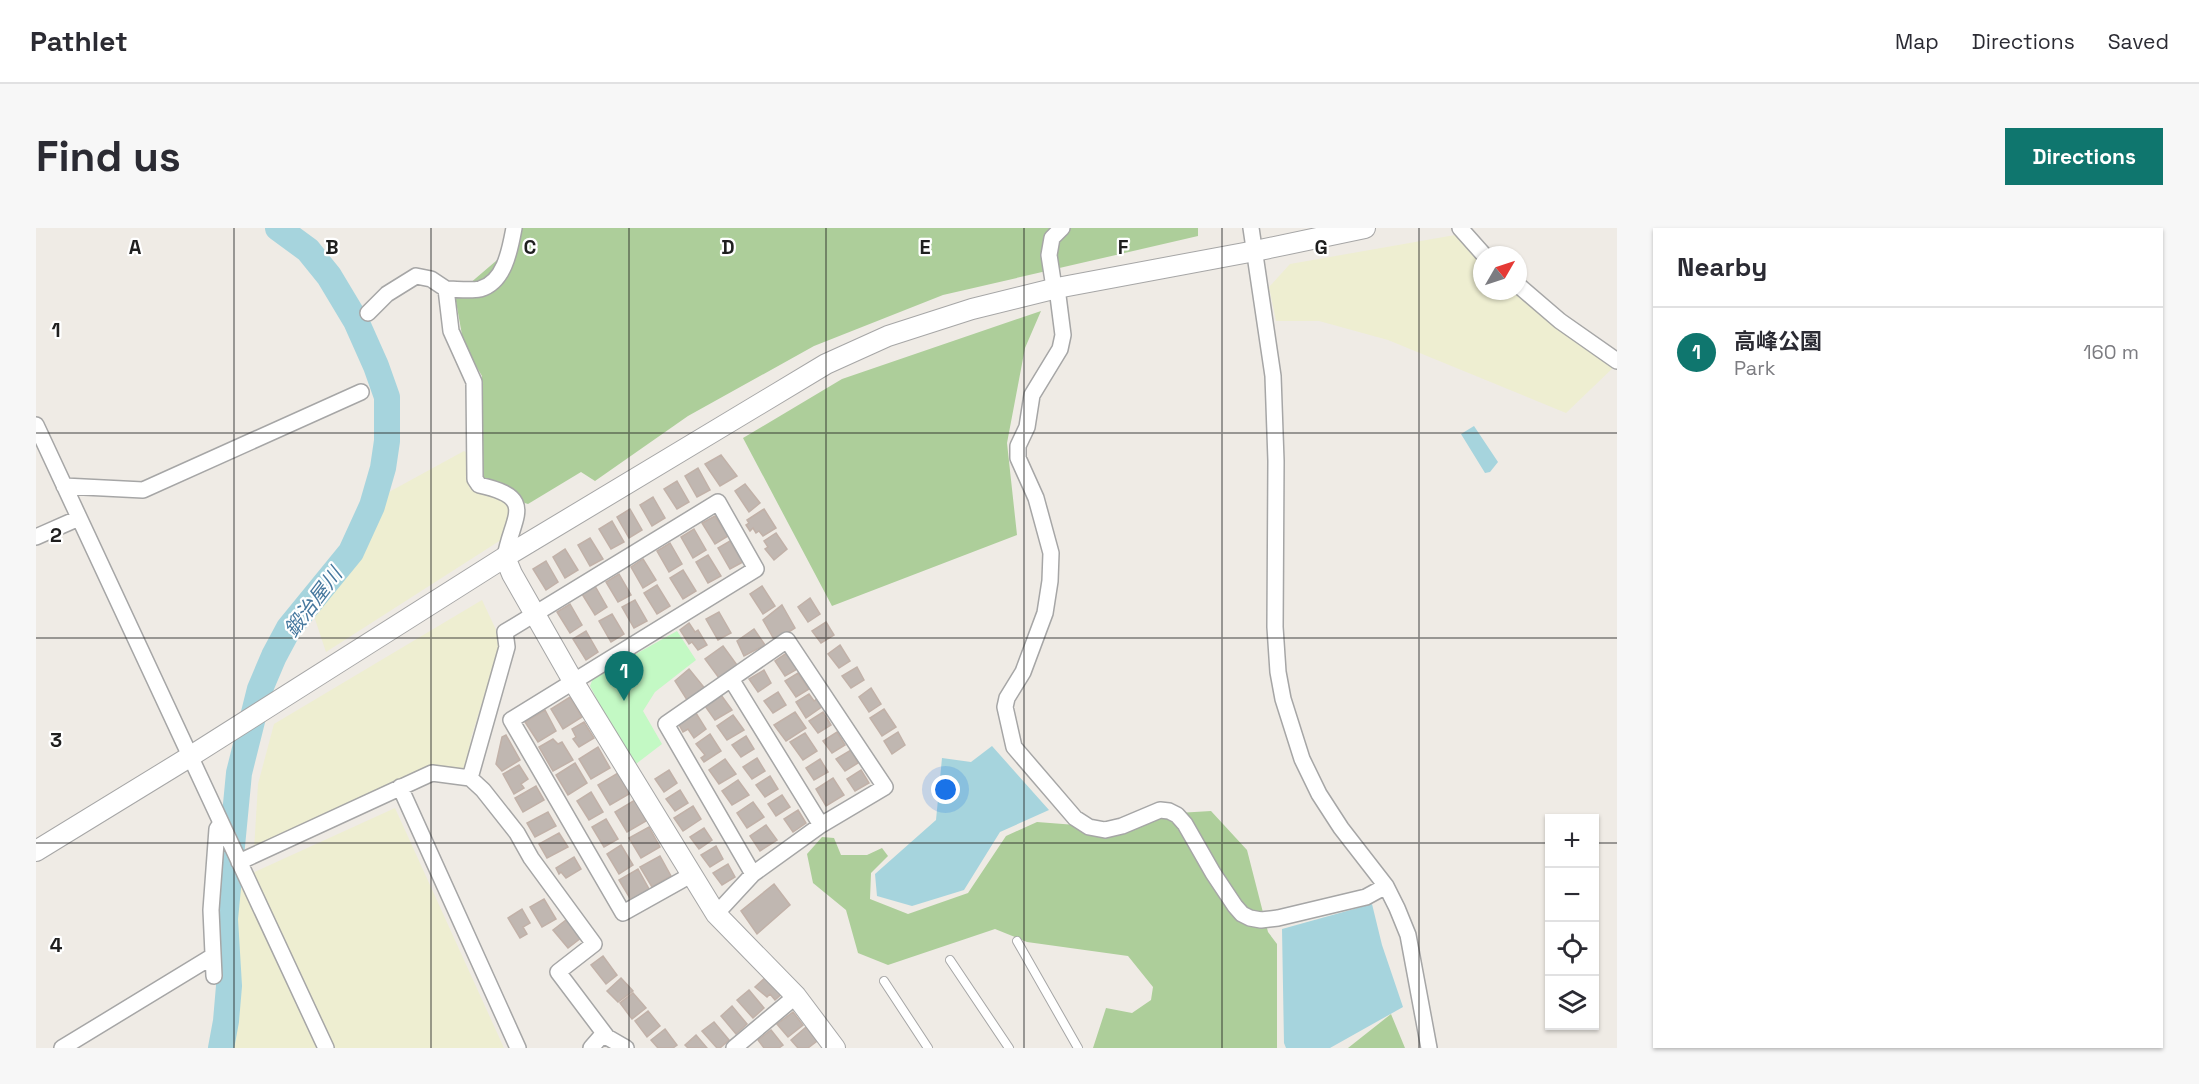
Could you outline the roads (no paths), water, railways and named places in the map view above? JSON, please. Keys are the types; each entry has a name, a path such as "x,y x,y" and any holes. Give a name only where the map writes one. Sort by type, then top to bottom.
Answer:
{"street":[{"path":"368,313 387,294 416,276 431,279 446,289 479,289 492,283 501,271 510,249 514,228"},
{"path":"1062,228 1052,238 1049,255 1053,281 1057,288 1063,336 1060,349 1032,395 1027,427 1018,446 1018,458 1035,498 1051,553 1045,613 1023,672 1007,698 1005,707 1014,747 1075,818 1089,827 1105,830 1160,810 1178,815 1235,906 1242,914 1250,918 1261,920 1278,918 1366,897 1386,886"},
{"path":"1251,228 1273,376 1276,461 1275,627 1278,672 1283,699 1302,759 1319,794 1341,828 1386,886 1408,935 1430,1048"},
{"path":"36,851 191,756 505,557 826,364 888,336 972,309 1057,288 1365,228"},
{"path":"1460,228 1476,246"},
{"path":"446,289 451,331 474,382 475,479 479,485 499,489 516,503 518,517 507,543 505,557 512,574 573,681 716,914 796,996 835,1048"},
{"path":"1527,293 1560,321 1617,361"},
{"path":"64,486 143,490 361,392"},
{"path":"36,425 326,1048"},
{"path":"470,778 507,647 505,632 718,502 756,569 511,720 623,913 691,875"},
{"path":"36,537 79,518"},
{"path":"716,914 753,874 821,825 885,787 787,640 666,724 753,874"},
{"path":"731,679 821,825"},
{"path":"239,862 432,773 470,778 483,790 517,833 531,858 594,944 558,972 604,1033 626,1048"},
{"path":"400,787 518,1048"},
{"path":"214,976 211,910 217,829 223,826"},
{"path":"62,1048 213,956"},
{"path":"738,1047 796,996"},
{"path":"591,1048 604,1033"}],"lane":[{"path":"1017,941 1078,1048"},
{"path":"950,960 1009,1048"},
{"path":"884,981 928,1048"}],"water":[{"path":"1474,426 1498,462 1490,472 1485,473 1461,434"},
{"path":"992,746 1049,810 1000,832 964,890 912,906 877,896 875,874 936,820 942,758 971,762"},
{"path":"1372,904 1382,945 1403,1007 1330,1048 1286,1048 1284,1043 1282,929"}],"waterway":[{"name":"鍛治屋川","path":"221,1048 229,986 225,919 239,773 260,689 289,628 351,552 372,506 383,468 387,441 387,397 356,321 329,276 308,250 278,228"}],"place":[{"name":"高峰公園","path":"624,701"}]}
